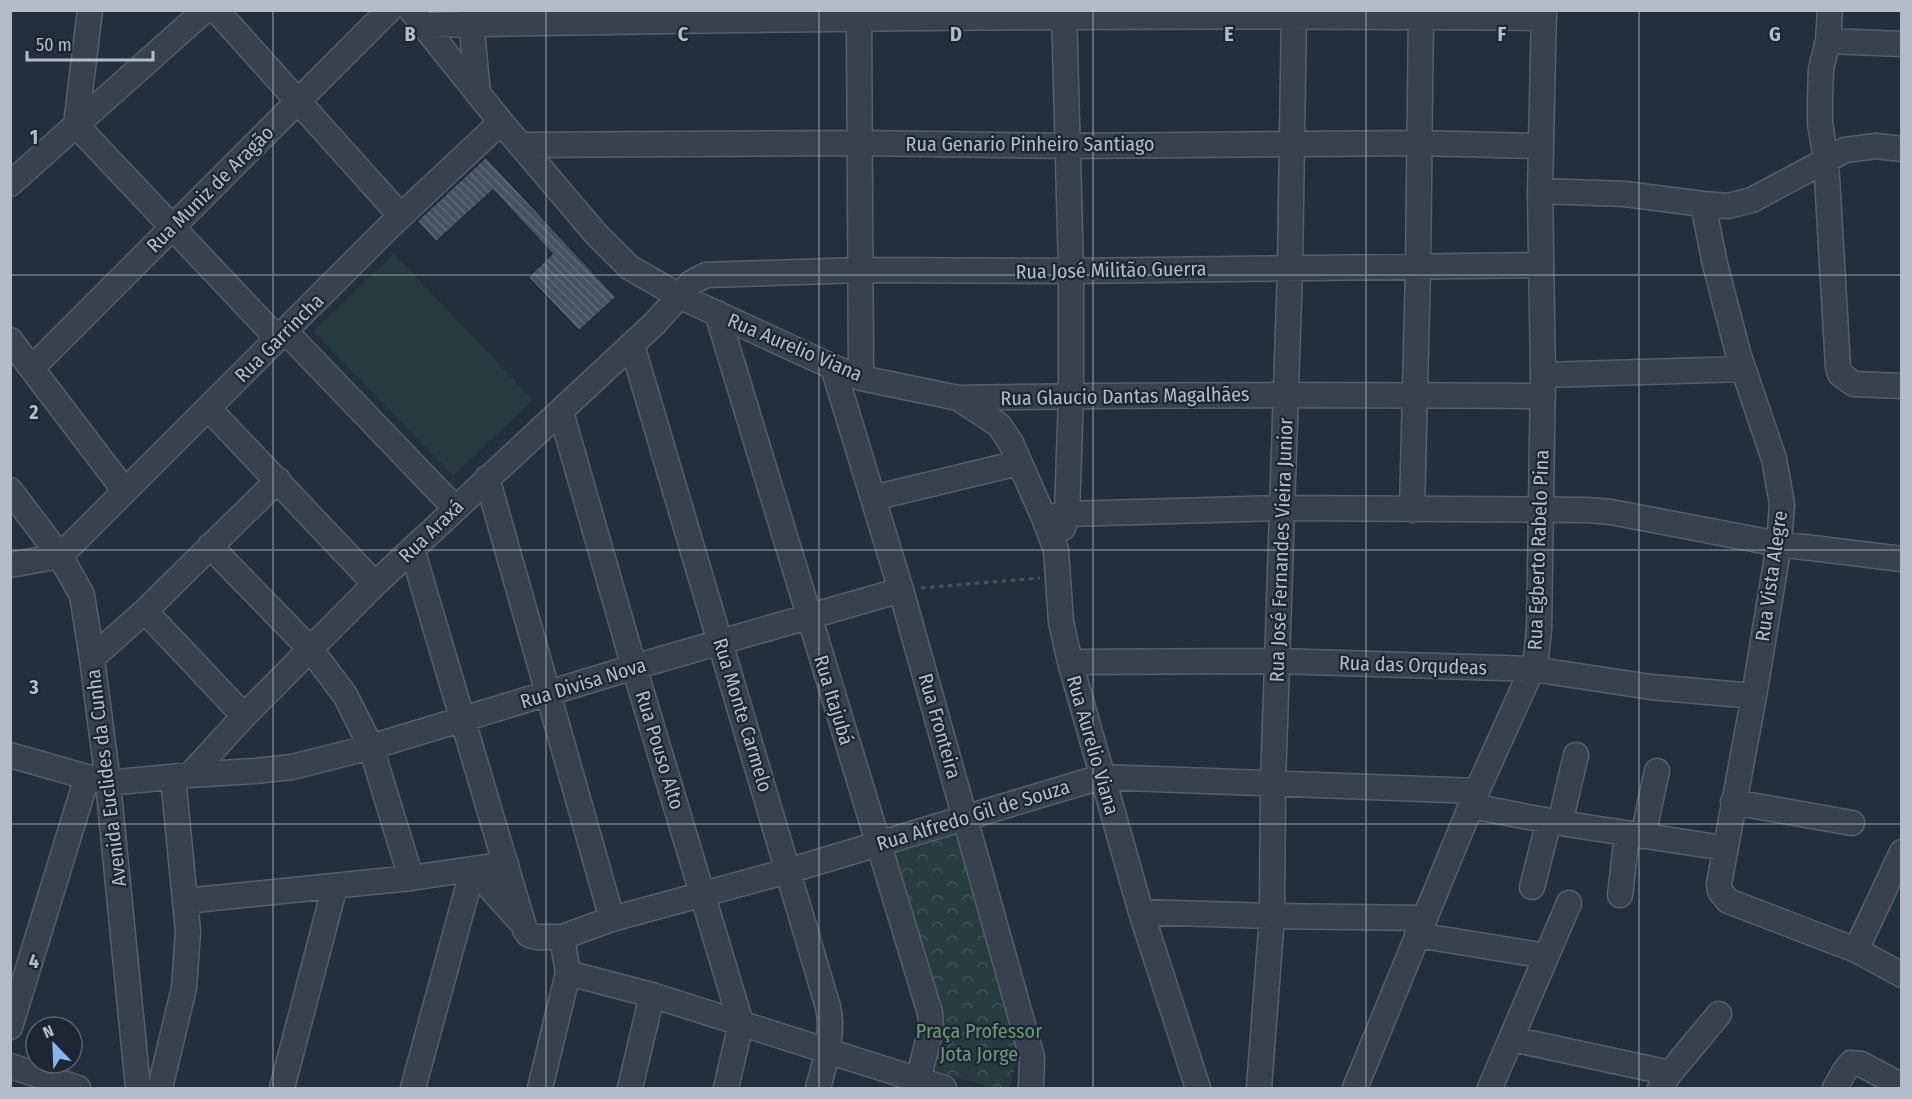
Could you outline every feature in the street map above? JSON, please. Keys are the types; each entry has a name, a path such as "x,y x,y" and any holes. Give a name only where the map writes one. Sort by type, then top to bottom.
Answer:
{"street":[{"path":"76,125 90,10"},
{"path":"10,184 204,10"},
{"path":"216,10 401,216"},
{"name":"Rua Muniz de Aragão","path":"32,368 389,10"},
{"path":"1830,10 1828,41 1821,69 1820,99 1840,375 1854,384 1902,386"},
{"path":"417,18 859,14 1544,14"},
{"path":"859,14 861,378"},
{"path":"1064,14 1071,271 1071,395 1055,516 1283,508 1540,509 1611,512 1779,544 1902,560"},
{"name":"Rua José Fernandes Vieira Junior","path":"1259,1089 1272,916 1273,784 1290,268 1294,14"},
{"path":"1412,510 1421,14"},
{"name":"Rua Egberto Rabelo Pina","path":"1354,1089 1474,799 1536,657 1539,630 1543,386 1540,147 1544,14"},
{"path":"471,17 478,94"},
{"name":"Rua Aurelio Viana","path":"417,18 520,145 618,257 646,278 682,292 717,313 861,378 958,398 999,425 1011,443 1019,463 1055,516 1061,622 1070,662 1141,912 1198,1089"},
{"path":"1828,41 1902,44"},
{"name":"Rua Garrincha","path":"60,556 401,216 501,122"},
{"path":"76,125 173,227 455,508"},
{"name":"Rua Genario Pinheiro Santiago","path":"520,145 860,143 1068,146 1418,143 1540,147"},
{"path":"1540,191 1625,194 1728,206 1752,200 1845,150 1876,146 1902,148"},
{"name":"Rua Vista Alegre","path":"1703,204 1715,264 1743,369 1774,459 1782,504 1779,544 1754,696 1724,848 1720,891 1728,901 1856,950"},
{"name":"Rua José Militão Guerra","path":"682,292 696,278 720,273 1541,265"},
{"name":"Rua Araxá","path":"182,776 375,584 632,345 682,292"},
{"name":"Rua Itajubá","path":"717,313 930,1013 930,1029 917,1085"},
{"path":"10,340 125,490"},
{"name":"Rua Monte Carmelo","path":"632,345 828,1007 831,1020 827,1051 818,1089"},
{"name":"Rua Fronteira","path":"833,366 901,590 1032,1057 1031,1089"},
{"name":"Rua Glaucio Dantas Magalhães","path":"958,398 1071,395 1415,396 1743,369"},
{"path":"208,408 375,584"},
{"name":"Rua Pouso Alto","path":"561,412 634,667 741,1023 726,1089"},
{"path":"873,498 1019,463"},
{"path":"487,478 612,919"},
{"path":"92,658 145,611 278,480"},
{"name":"Avenida Euclides da Cunha","path":"10,490 60,556 82,594 92,658 98,780 138,1089"},
{"path":"210,546 311,650 345,695 371,747 411,878"},
{"path":"412,549 524,925"},
{"path":"10,565 60,556"},
{"name":"Rua Divisa Nova","path":"98,780 292,767 371,747 634,667 901,590"},
{"path":"145,611 244,716"},
{"name":"Rua das Orqudeas","path":"1070,662 1277,661 1532,669 1651,687 1754,696"},
{"path":"10,755 98,780 10,1027"},
{"path":"1532,887 1576,755"},
{"path":"1620,895 1635,835 1657,771"},
{"path":"160,1089 184,988 188,932 185,901 182,776"},
{"name":"Rua Alfredo Gil de Souza","path":"524,925 529,935 562,937 612,919 788,871 1101,777 1273,784 1474,799 1555,822 1724,848"},
{"path":"1733,802 1852,823"},
{"path":"1902,852 1856,950 1902,975"},
{"path":"185,901 411,878 506,864"},
{"path":"473,869 524,925"},
{"path":"413,1089 473,869"},
{"path":"282,1089 335,886"},
{"path":"1490,1089 1569,903"},
{"path":"1141,912 1272,916 1421,926 1546,956"},
{"path":"540,1089 568,973 562,937"},
{"path":"568,973 652,995 741,1023 827,1051 917,1085 944,1089"},
{"path":"630,1089 652,995"},
{"path":"1512,1040 1665,1081 1719,1014"},
{"path":"1835,1089 1851,1064 1860,1064 1902,1086"},
{"path":"10,1066 78,1089"}],"path":[{"path":"901,590 1057,577"}],"green space":[{"path":"394,254 533,400 453,476 313,331"},
{"name":"Praça Professor Jota Jorge","path":"960,828 1020,1047 1009,1088 993,1088 933,1071 943,1023 891,849"}],"building":[{"path":"486,157 616,297 579,331 528,277 552,254 493,190 436,242 417,221"}]}
